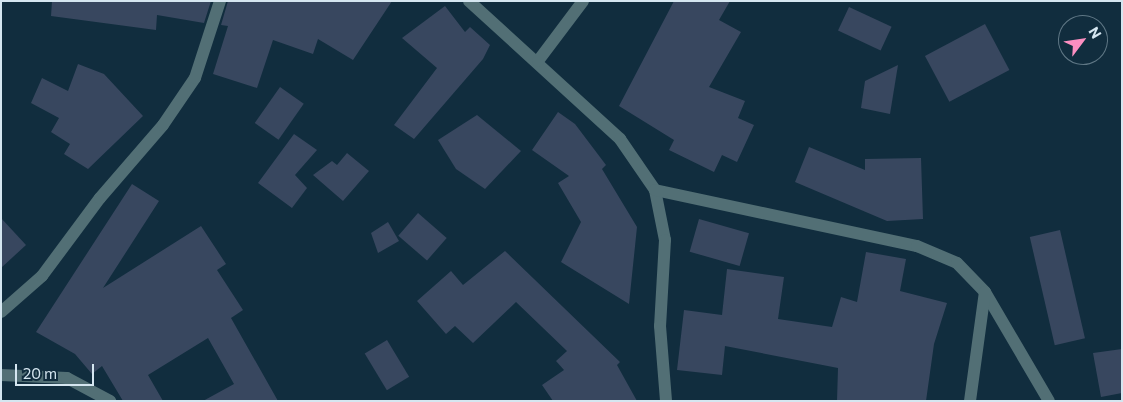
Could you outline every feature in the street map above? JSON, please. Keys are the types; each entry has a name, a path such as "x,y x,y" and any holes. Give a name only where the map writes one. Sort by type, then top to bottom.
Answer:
{"street":[{"path":"1,312 42,276 163,125 195,78 220,1"},
{"path":"470,1 538,61 620,139 655,190 665,240 660,326 666,401"},
{"path":"538,61 583,1"},
{"path":"655,190 918,246 957,263 985,292 1048,401"},
{"path":"970,401 985,292"},
{"path":"1,375 67,378 110,401"}],"building":[{"path":"52,1 211,1 204,23 157,15 156,30 51,16"},
{"path":"228,1 392,1 353,60 318,39 313,54 273,40 257,88 213,74 228,26 221,25"},
{"path":"674,1 730,1 719,20 741,32 709,87 745,101 738,118 754,125 737,162 722,155 714,172 669,150 674,140 619,106"},
{"path":"445,6 465,32 470,27 490,45 483,59 414,139 394,125 437,68 402,38"},
{"path":"849,7 892,27 881,50 838,31"},
{"path":"985,24 1009,70 949,102 925,56"},
{"path":"78,64 104,74 143,116 88,169 64,154 70,144 51,132 59,118 31,103 42,78 68,91"},
{"path":"898,65 890,114 861,108 865,81"},
{"path":"280,87 304,104 279,140 255,123"},
{"path":"558,112 575,124 606,165 602,169 637,227 629,304 561,262 581,222 558,183 569,176 532,150"},
{"path":"477,115 521,151 485,189 456,169 438,140"},
{"path":"294,134 317,150 295,175 307,188 292,208 258,183"},
{"path":"809,147 865,170 865,159 921,158 923,219 887,221 795,182"},
{"path":"347,153 369,171 343,201 313,175 332,161 337,165"},
{"path":"132,184 159,201 103,288 201,226 226,264 217,270 243,310 231,318 278,401 203,401 234,384 208,338 148,375 163,401 123,401 102,366 92,374 75,354 36,332"},
{"path":"418,213 447,238 427,261 398,236"},
{"path":"1,218 26,245 1,268"},
{"path":"699,219 749,233 740,266 690,252"},
{"path":"388,222 399,241 378,253 371,233"},
{"path":"1060,230 1085,338 1055,345 1030,237"},
{"path":"505,251 620,362 617,365 637,401 553,401 542,385 564,370 556,361 567,351 516,302 473,343 455,326 446,334 417,301 451,271 463,285"},
{"path":"866,252 906,259 900,291 947,303 934,344 926,401 837,401 838,368 725,346 722,375 677,370 684,310 722,315 727,269 784,277 778,319 832,327 841,297 857,302"},
{"path":"387,340 409,377 387,390 365,353"},
{"path":"1122,349 1122,393 1101,397 1093,353"}]}
